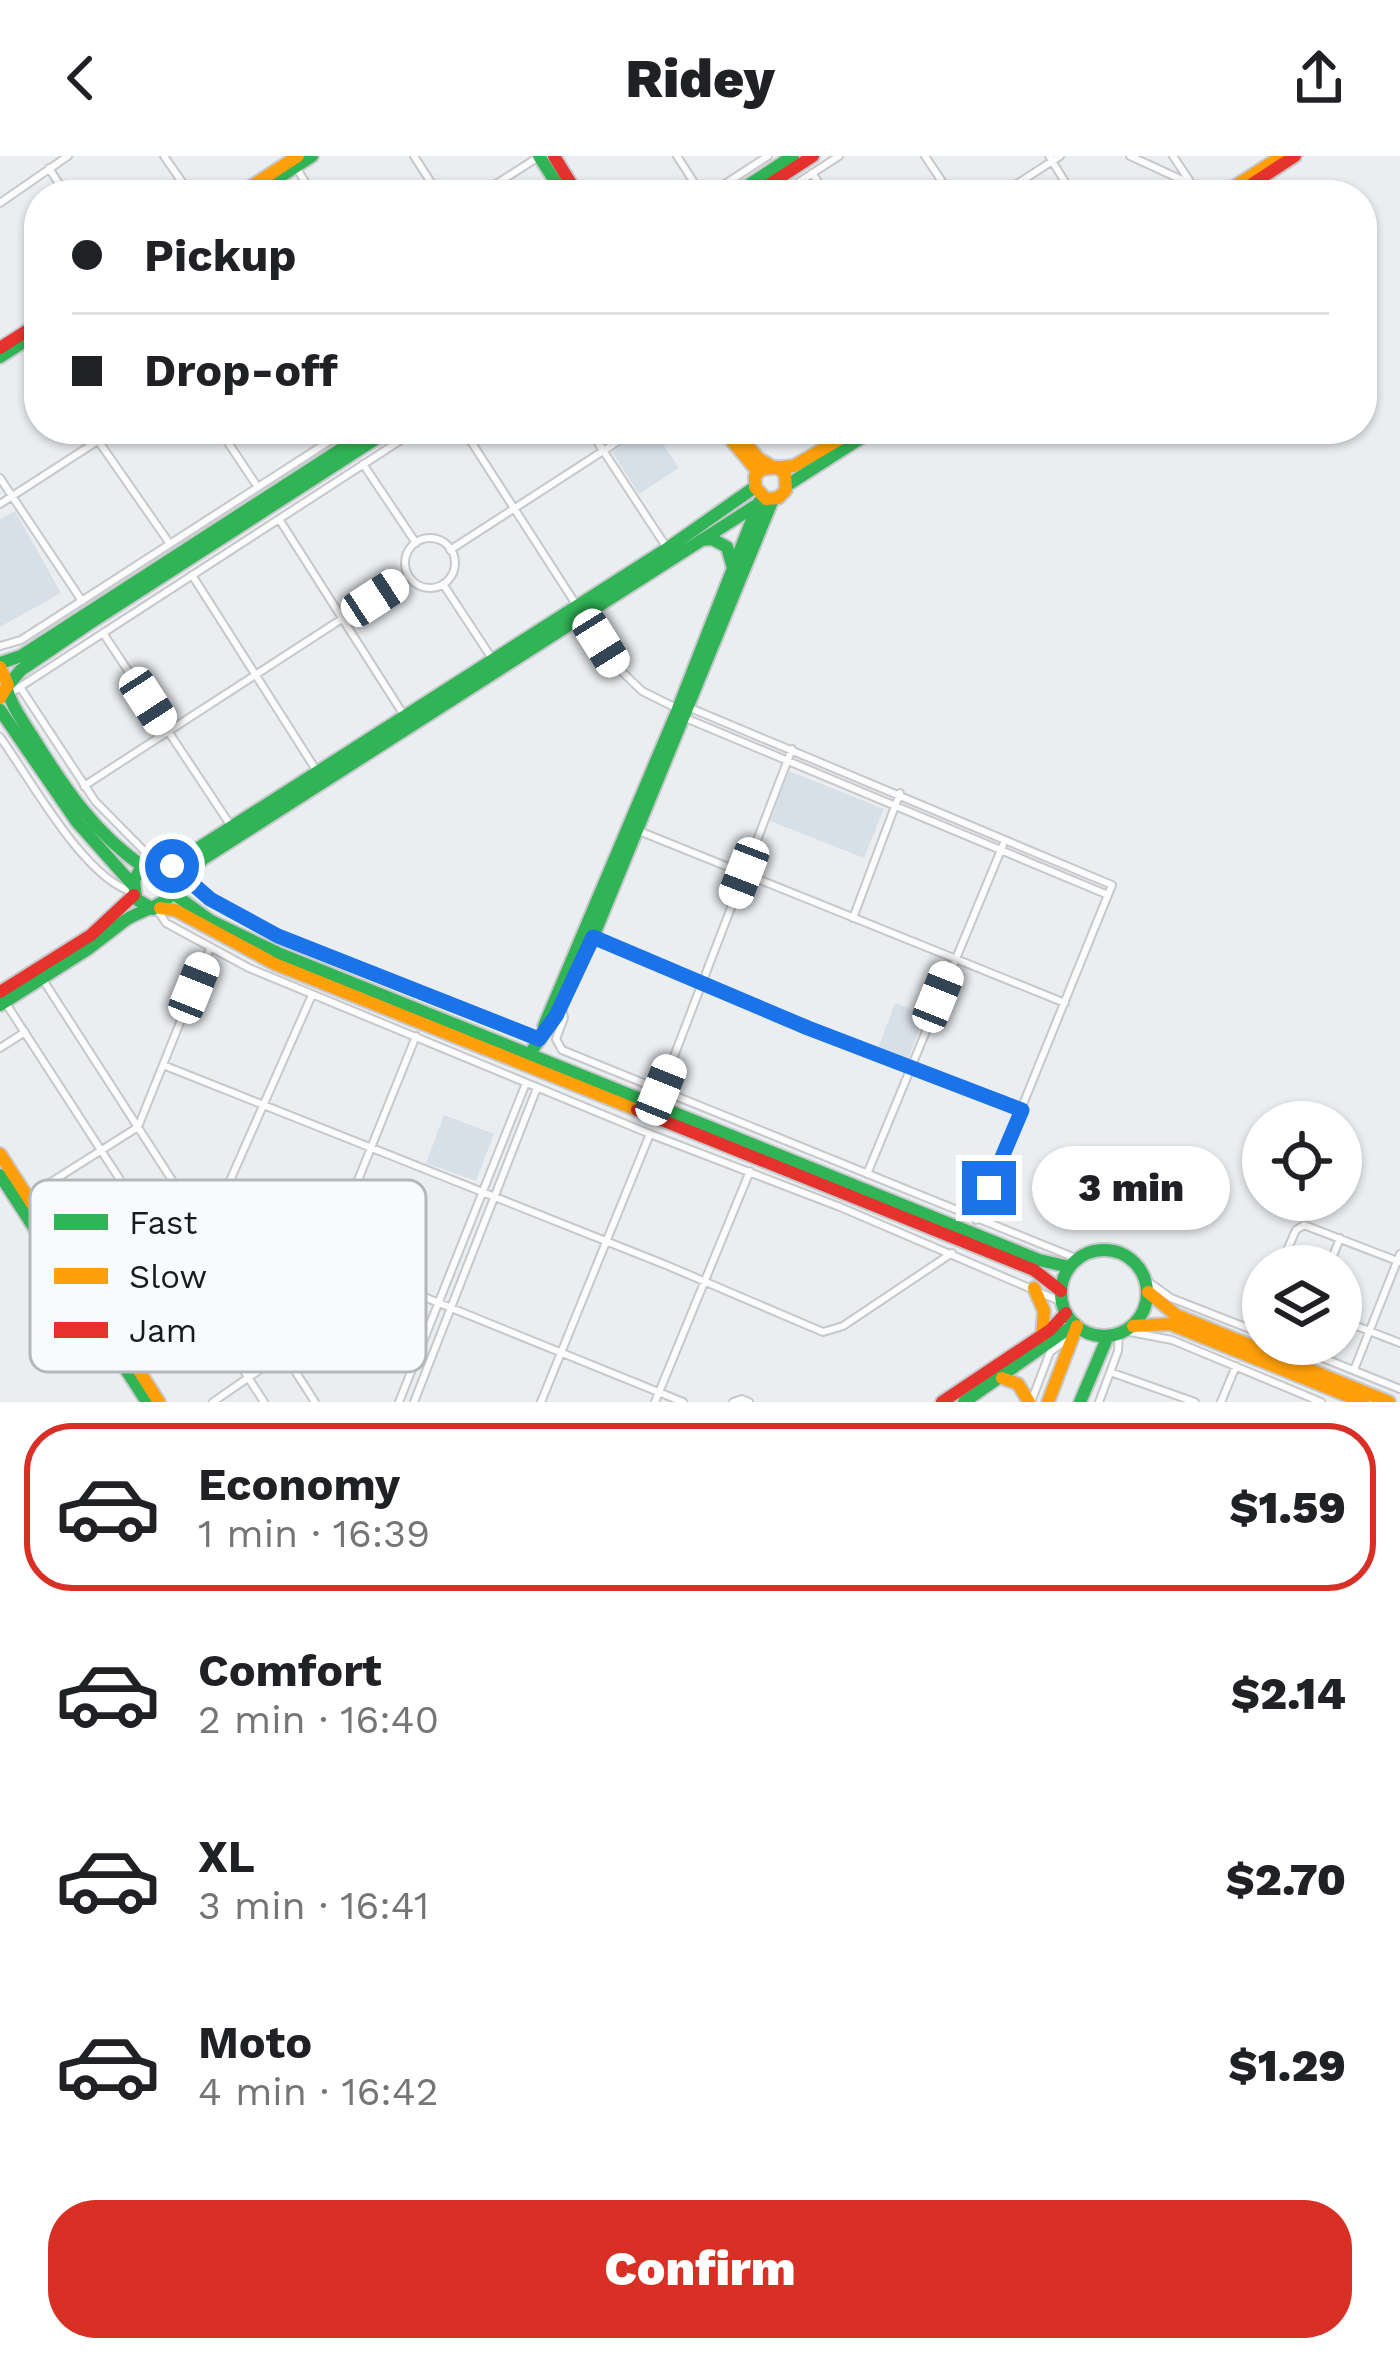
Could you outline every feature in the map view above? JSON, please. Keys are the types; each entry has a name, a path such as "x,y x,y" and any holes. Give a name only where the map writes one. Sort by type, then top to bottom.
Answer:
{"street":[{"path":"32,180 68,156"},
{"path":"263,180 312,156"},
{"path":"502,180 539,156"},
{"path":"729,180 768,156"},
{"path":"756,180 793,156"},
{"path":"776,180 813,156"},
{"path":"802,180 838,156"},
{"path":"1130,156 1182,180"},
{"path":"1244,180 1282,156"},
{"path":"1258,180 1295,156"},
{"path":"1022,180 1054,158"},
{"path":"270,180 295,161"},
{"path":"49,168 57,180"},
{"path":"812,173 816,180"},
{"path":"0,504 93,444"},
{"path":"100,444 170,544"},
{"path":"229,444 258,487"},
{"path":"0,646 21,640 321,444"},
{"path":"349,444 21,656 0,665 7,694 77,822 141,904 175,910 274,964 1034,1270 1069,1315"},
{"path":"7,694 21,670 368,444"},
{"path":"7,694 394,444"},
{"path":"473,444 628,680 659,704 792,749 900,793 1108,895"},
{"path":"599,444 670,552"},
{"path":"450,550 614,444"},
{"path":"733,444 765,486 783,495 788,485 851,444"},
{"path":"529,1055 561,1004 683,711 765,486 759,459 746,444"},
{"path":"121,1180 1,998 126,919 156,908 203,859 321,777 831,444"},
{"path":"363,464 416,543"},
{"path":"694,542 785,474 788,485"},
{"path":"0,478 82,601"},
{"path":"683,711 765,486"},
{"path":"279,519 408,721"},
{"path":"670,552 712,539 727,547 733,563 729,585"},
{"path":"437,540 450,550 454,564 443,584 420,586 408,576 405,560 416,543 437,540"},
{"path":"192,575 321,777"},
{"path":"84,786 408,576"},
{"path":"443,584 496,664"},
{"path":"103,633 232,829"},
{"path":"7,694 113,821 160,868"},
{"path":"7,694 74,799 118,849 171,875 211,921 278,953 1039,1260 1074,1263 1088,1253 1112,1250 1133,1260 1146,1286 1176,1315 1389,1402"},
{"path":"683,711 896,805 1112,885 976,1220"},
{"path":"0,736 79,849 115,884 133,891"},
{"path":"661,1090 792,749"},
{"path":"39,974 91,935 160,868 321,777"},
{"path":"853,918 900,793"},
{"path":"633,829 1065,1003"},
{"path":"866,1174 1004,843"},
{"path":"177,886 278,936 539,1039"},
{"path":"156,908 166,923 210,948 312,995 952,1253 1034,1288 1069,1315 1121,1331 1164,1337 1322,1402"},
{"path":"589,935 1022,1110"},
{"path":"539,1039 589,935"},
{"path":"55,1180 138,1127 210,948"},
{"path":"39,974 172,1180"},
{"path":"232,1180 312,995"},
{"path":"561,1004 564,1018 556,1039 562,1050 1074,1263"},
{"path":"0,1048 25,1032"},
{"path":"358,1180 416,1036"},
{"path":"163,1066 830,1332 952,1253"},
{"path":"426,1336 526,1083"},
{"path":"414,1402 537,1088"},
{"path":"541,1402 650,1134"},
{"path":"0,1154 30,1211"},
{"path":"655,1402 750,1171"},
{"path":"0,1175 30,1210"},
{"path":"23,1200 30,1196"},
{"path":"1290,1245 1300,1226 1399,1259 1354,1370"},
{"path":"1337,1245 1340,1238"},
{"path":"1048,1402 1069,1315 1074,1263"},
{"path":"1080,1402 1121,1331 1144,1311 1146,1286"},
{"path":"1146,1286 1242,1325"},
{"path":"1034,1288 1044,1311 1042,1336"},
{"path":"426,1297 683,1402"},
{"path":"941,1402 1069,1315"},
{"path":"964,1402 1000,1378 1069,1315"},
{"path":"1030,1402 1069,1315"},
{"path":"1121,1331 1151,1322 1170,1324 1363,1402"},
{"path":"1362,1328 1400,1343"},
{"path":"1099,1402 1121,1331"},
{"path":"1341,1365 1400,1389"},
{"path":"1221,1402 1236,1366"},
{"path":"129,1372 147,1402"},
{"path":"140,1372 159,1402"},
{"path":"245,1372 264,1402"},
{"path":"213,1402 258,1372"},
{"path":"296,1372 315,1402"},
{"path":"399,1402 411,1372"},
{"path":"1110,1372 1195,1402"},
{"path":"1000,1378 1018,1384 1030,1402"},
{"path":"733,1402 749,1402"}],"shaded area":[{"path":"625,444 663,444 679,468 639,494 612,452"},
{"path":"15,511 61,593 0,627 0,519"},
{"path":"789,771 884,809 864,858 770,821"},
{"path":"895,1003 925,1015 908,1059 878,1048"},
{"path":"444,1115 494,1134 476,1181 426,1163"}],"traffic: fast":[{"path":"275,180 312,156"},
{"path":"539,156 554,180"},
{"path":"756,180 793,156"},
{"path":"0,357 24,342"},
{"path":"0,663 21,656 349,444"},
{"path":"8,685 21,670 90,623 368,444"},
{"path":"789,484 852,444"},
{"path":"164,870 668,548 755,487"},
{"path":"175,888 203,859 766,499"},
{"path":"529,1055 556,1015 593,937 773,499"},
{"path":"544,1026 676,714 759,502"},
{"path":"701,540 712,539 727,547 733,568"},
{"path":"7,689 22,721 83,810 145,868"},
{"path":"0,710 77,822 133,885"},
{"path":"0,1005 127,919 140,912 147,910 153,907 160,904 176,890 173,879 152,868 140,870 134,880 136,899 153,909"},
{"path":"174,894 211,921 278,953 1039,1260 1070,1267"},
{"path":"0,1175 30,1221"},
{"path":"1104,1250 1120,1253 1134,1263 1144,1277 1147,1293 1144,1309 1134,1323 1120,1333 1104,1336 1088,1333 1074,1323 1064,1309 1061,1293 1064,1277 1074,1263 1088,1253 1104,1250"},
{"path":"964,1402 1075,1324"},
{"path":"1080,1402 1108,1336"},
{"path":"128,1372 147,1402"}],"traffic: slow":[{"path":"261,180 298,156"},
{"path":"1244,180 1282,156"},
{"path":"735,444 758,472"},
{"path":"746,444 771,466"},
{"path":"778,468 794,466 831,444"},
{"path":"778,468 785,474 786,490 778,498 766,499 755,487 755,476 762,469 778,468"},
{"path":"0,667 8,685 0,698"},
{"path":"160,908 175,910 275,964 637,1110"},
{"path":"0,1154 30,1201"},
{"path":"1034,1288 1044,1311 1042,1336"},
{"path":"1148,1292 1176,1315 1389,1402"},
{"path":"1133,1326 1170,1324 1363,1402"},
{"path":"1048,1402 1077,1326"},
{"path":"140,1372 159,1402"},
{"path":"1002,1378 1018,1384 1029,1402"}],"traffic: jam":[{"path":"554,156 569,180"},
{"path":"776,180 813,156"},
{"path":"1258,180 1295,156"},
{"path":"0,348 24,333"},
{"path":"0,992 91,935 134,895"},
{"path":"637,1110 1034,1270 1061,1291"},
{"path":"942,1402 1050,1330 1066,1313"}],"route":[{"path":"172,866 210,899 278,936 539,1039 556,1016 593,937 808,1028 1022,1110 989,1188"}]}
